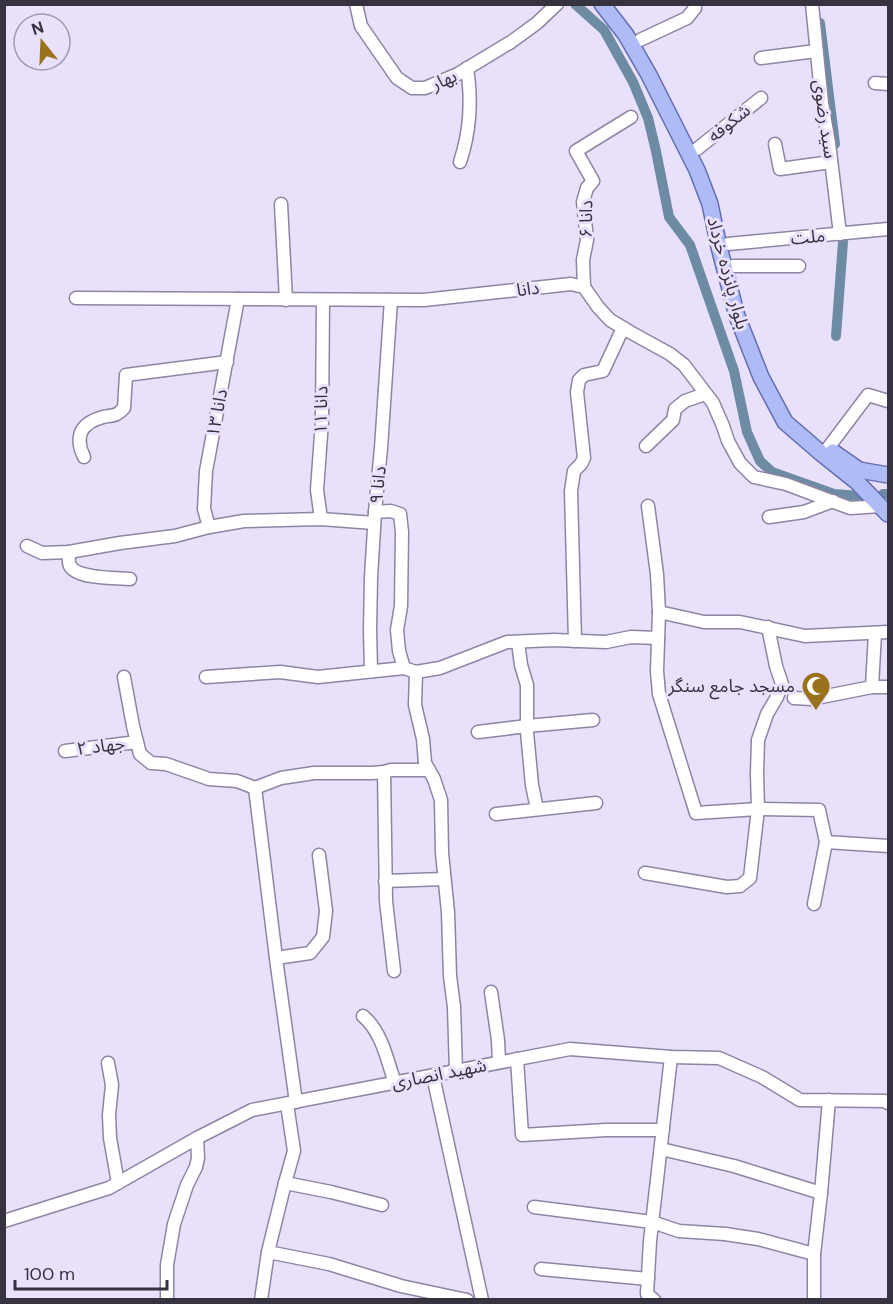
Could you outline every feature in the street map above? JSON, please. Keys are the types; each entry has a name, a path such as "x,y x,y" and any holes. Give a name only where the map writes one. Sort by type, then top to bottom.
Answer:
{"main road":[{"name":"بلوار پانزده خرداد","path":"602,4 626,35 650,75 697,170 723,246 737,316 760,377 785,422 857,482 885,510"},
{"name":"بلوار پانزده خرداد","path":"613,4 640,40 706,166 719,202 723,246 733,266 746,313 769,373 792,417 828,448 859,470 888,475"}],"street":[{"name":"بهار","path":"356,4 361,26 397,78 412,88 425,88 467,69 511,42 554,8"},
{"path":"640,40 687,18 694,4"},
{"name":"سید رضوی","path":"812,4 822,103 840,234"},
{"path":"761,58 816,51"},
{"path":"460,162 466,144 470,111 467,69"},
{"path":"875,83 888,84"},
{"name":"شکوفه","path":"697,149 760,98"},
{"name":"دانا ۶","path":"584,287 583,260 587,240 584,202 587,188 593,181 576,151 631,117"},
{"path":"776,144 780,169 831,162"},
{"path":"281,204 286,300"},
{"name":"ملت","path":"723,246 888,229"},
{"path":"733,266 799,266"},
{"name":"دانا","path":"76,298 424,300 571,284 584,287"},
{"path":"584,287 610,320 670,354 684,365 713,403 728,441 740,463 754,477 786,484 850,508 885,510"},
{"name":"دانا ۱۳","path":"209,527 204,509 206,471 238,299"},
{"name":"دانا ۱۱","path":"321,519 317,490 322,421 323,300"},
{"name":"دانا ۹","path":"371,670 369,630 374,518 391,300"},
{"path":"575,641 571,491 574,471 584,458 577,392 579,380 584,375 603,371 623,328"},
{"path":"84,457 79,447 80,434 86,424 102,417 118,414 124,408 126,375 227,362"},
{"path":"646,446 673,420 675,409 686,401 705,394"},
{"path":"828,448 868,394 888,401"},
{"path":"769,518 804,512 833,501"},
{"path":"648,506 655,551 659,612 657,671 659,694 696,813 758,809 819,810 826,842 814,904"},
{"path":"27,546 42,552 69,552 175,536 243,521 374,518 391,510 400,514 402,532 397,630 399,651 410,670 423,739 425,763 434,779 441,800 442,853 448,912 456,1071"},
{"path":"69,552 69,564 75,572 83,575 130,579"},
{"path":"659,612 704,622 740,622 805,636 888,632"},
{"path":"645,873 727,887 740,886 750,878 758,809 758,740 767,714 782,684 768,627"},
{"path":"872,687 875,633"},
{"path":"206,677 280,672 318,677 371,670 440,668 507,642 606,642 631,637 658,638"},
{"path":"518,642 526,685 532,785 537,809"},
{"path":"124,677 140,754 152,763 166,764 209,779 237,781 255,788 281,778 314,773 429,770"},
{"path":"794,698 811,699 872,687 888,687"},
{"path":"478,732 593,720"},
{"name":"جهاد ۲","path":"65,751 137,742"},
{"path":"384,772 386,901 394,971"},
{"path":"255,788 292,1103 294,1151 268,1252 261,1299"},
{"path":"496,814 596,803"},
{"path":"826,842 888,846"},
{"path":"276,958 310,953 323,937 326,911 319,855"},
{"path":"385,881 444,879"},
{"path":"491,992 499,1062"},
{"path":"363,1016 371,1023 380,1040 396,1083"},
{"name":"شهید انصاری","path":"4,1221 109,1188 252,1110 570,1049 671,1057 719,1058 762,1077 800,1100 885,1101 888,1103"},
{"path":"654,1299 647,1294 652,1222 671,1057"},
{"path":"517,1059 522,1136 606,1130 663,1130"},
{"path":"108,1064 112,1085 109,1115 110,1138 118,1183"},
{"path":"433,1076 482,1299"},
{"path":"814,1299 814,1254 830,1100"},
{"path":"166,1299 167,1265 174,1224 196,1167 197,1138"},
{"path":"661,1149 734,1166 821,1193"},
{"path":"285,1183 382,1205"},
{"path":"534,1207 652,1222 679,1231 758,1239 814,1254"},
{"path":"268,1252 329,1264 401,1286 467,1299"},
{"path":"541,1269 648,1279"}],"waterway":[{"path":"575,4 604,30 633,82 648,118 669,217 690,245 734,371 747,432 760,461 772,472 834,494 860,496"},
{"path":"820,23 835,144"},
{"path":"836,336 843,242"},
{"path":"883,494 888,494"}],"place":[{"name":"مسجد جامع سنگر","path":"816,712"}]}
